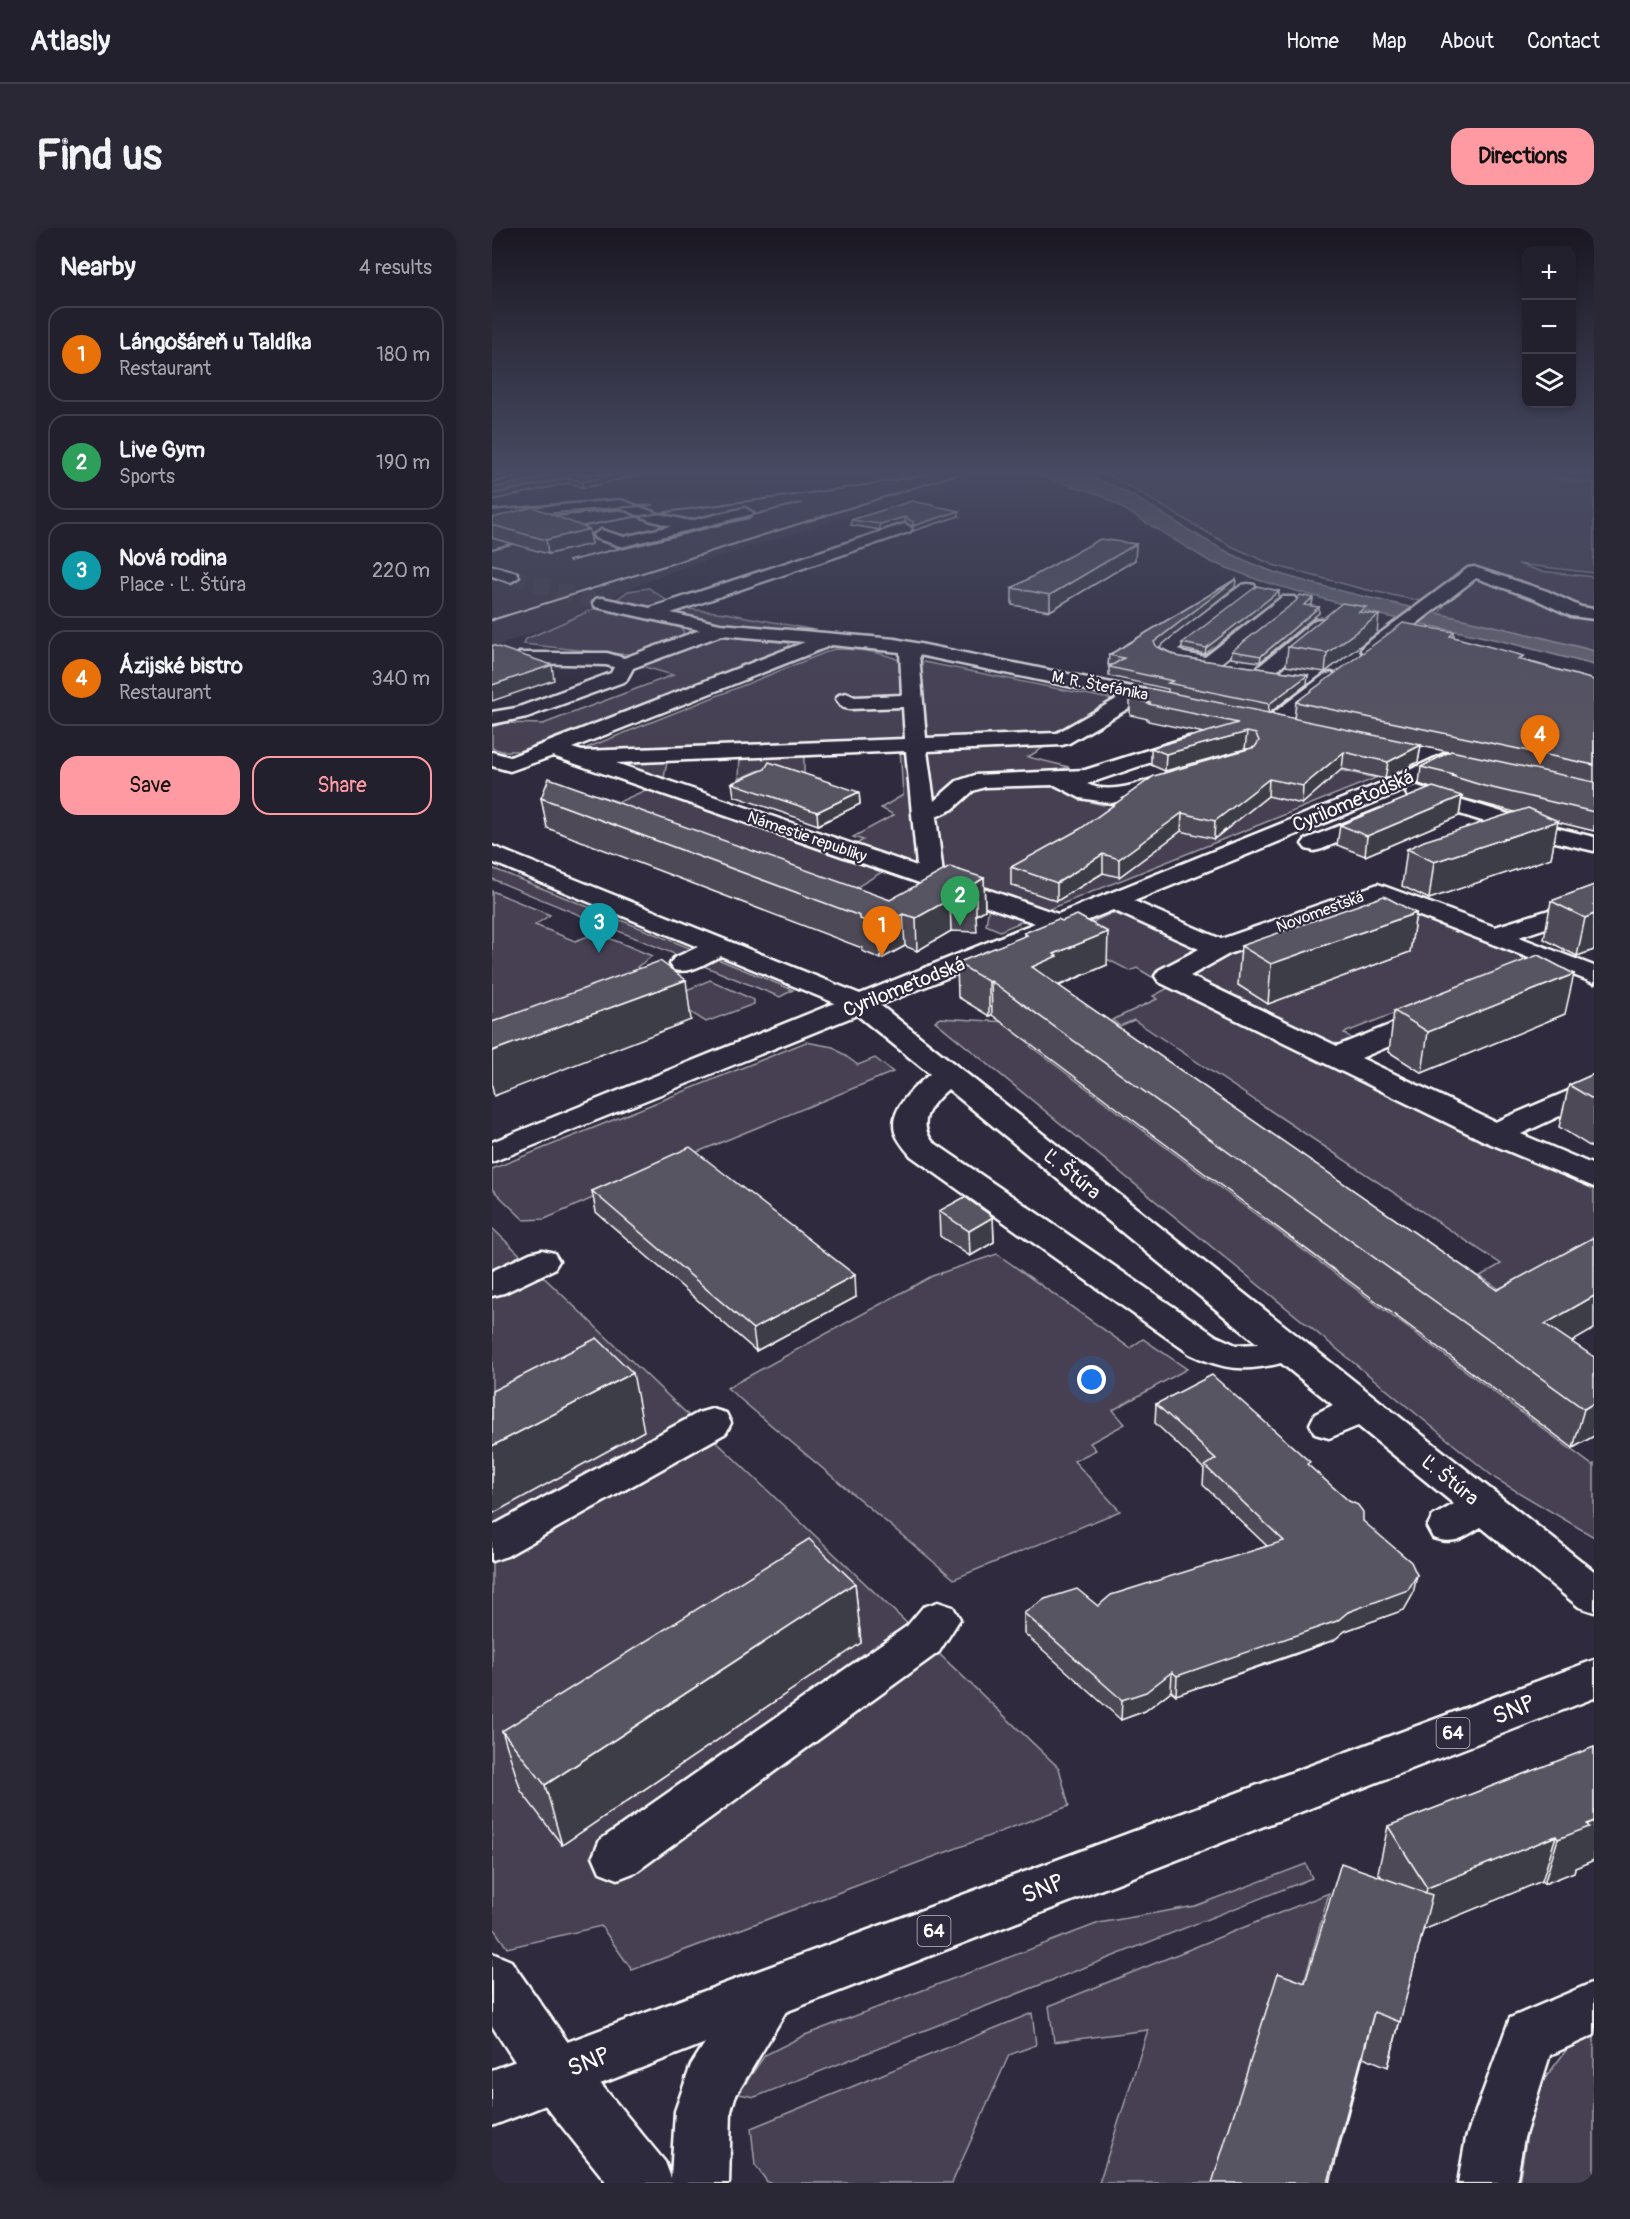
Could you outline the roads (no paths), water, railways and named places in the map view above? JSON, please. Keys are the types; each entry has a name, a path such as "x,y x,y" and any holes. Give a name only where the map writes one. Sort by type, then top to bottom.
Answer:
{"street":[{"path":"651,614 703,593 790,565"},
{"path":"492,571 511,577"},
{"path":"1272,723 1474,572 1541,595 1577,612 1594,614"},
{"path":"1248,589 1165,650 1179,658 1287,674"},
{"path":"1209,663 1288,601"},
{"name":"M. R. Štefánika","path":"602,603 720,629 909,648 1196,707"},
{"path":"1265,671 1335,613"},
{"path":"526,657 608,659 625,664 720,629"},
{"path":"492,758 510,765 832,639"},
{"path":"909,648 916,745 931,879"},
{"path":"492,718 520,713 619,677 625,664"},
{"path":"1308,677 1330,680"},
{"path":"998,779 1139,694"},
{"path":"846,699 849,703 913,701"},
{"path":"1251,719 1295,728"},
{"path":"577,758 1062,739"},
{"path":"923,814 945,804 965,786 983,780 1088,777 1189,743"},
{"name":"Námestie republiky","path":"554,749 1060,923"},
{"name":"Cyrilometodská","path":"492,1153 1455,761 1412,752"},
{"path":"1059,779 1072,783 1088,793 1112,796 1195,773"},
{"path":"1394,786 1531,828 1594,844"},
{"path":"700,800 729,787"},
{"path":"1314,844 1428,797"},
{"path":"1498,840 1531,828"},
{"path":"1284,831 1340,856"},
{"name":"Ľ. Štúra","path":"492,853 861,1004 1288,1349 1345,1416 1483,1506 1594,1595"},
{"name":"Novomestská","path":"1336,1057 1169,976 1220,948 1386,884 1494,936 1594,975"},
{"path":"1114,901 1220,948"},
{"path":"1494,936 1594,904"},
{"path":"683,964 721,946"},
{"path":"1532,977 1564,964"},
{"path":"1336,1057 1456,1008"},
{"path":"1336,1057 1495,1134 1594,1177"},
{"path":"949,1074 914,1108 910,1120 910,1132 922,1149 1203,1346 1224,1356 1239,1359 1288,1349"},
{"path":"1495,1134 1594,1089"},
{"path":"492,1285 542,1262"},
{"path":"492,1545 712,1423"},
{"path":"1448,1527 1483,1506"},
{"path":"618,1856 923,1639 938,1619"},
{"name":"SNP","path":"492,2098 1594,1679"},
{"path":"492,1978 556,2074 644,2183"},
{"path":"700,2183 701,2137 705,2102 711,2085 766,1995"},
{"path":"1487,2183 1495,2138 1529,2037 1594,2008"}],"tunnel":[{"path":"511,577 602,603"}],"railway":[{"path":"494,619 492,620 667,565"}],"place":[{"name":"Ázijské bistro","path":"1540,765"},
{"name":"Live Gym","path":"960,926"},
{"name":"Nová rodina","path":"599,953"},
{"name":"Lángošáreň u Taldíka","path":"882,956"}]}
